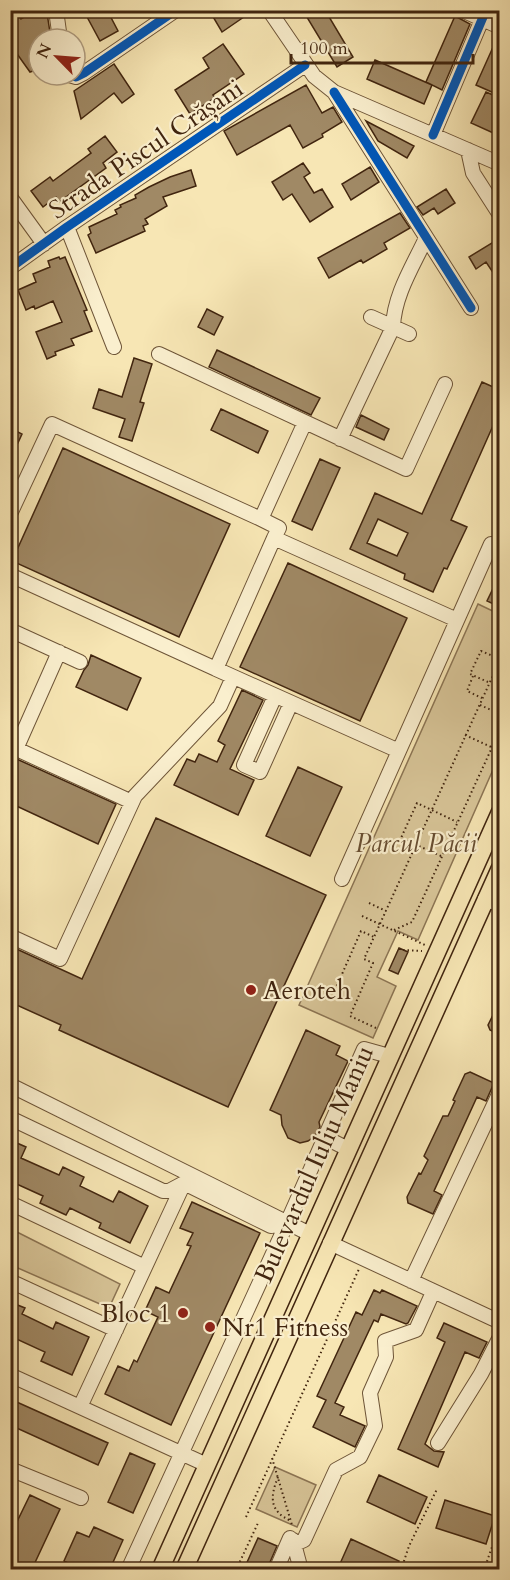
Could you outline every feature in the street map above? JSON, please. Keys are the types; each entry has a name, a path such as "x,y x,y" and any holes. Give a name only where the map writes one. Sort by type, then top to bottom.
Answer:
{"main road":[{"name":"Bulevardul Iuliu Maniu","path":"160,1569 500,812"},
{"name":"Bulevardul Iuliu Maniu","path":"184,1569 330,1243 492,902 500,868"}],"street":[{"path":"56,10 58,27"},
{"path":"87,71 176,10"},
{"path":"462,10 484,15 500,27"},
{"path":"270,11 305,65 314,76 334,92 500,164"},
{"path":"433,135 484,15"},
{"name":"Strada Piscul Crășani","path":"10,268 305,65"},
{"path":"334,92 471,308"},
{"path":"468,150 473,173 500,215"},
{"path":"10,197 44,244"},
{"path":"67,227 114,347"},
{"path":"340,439 393,327 400,294 426,238"},
{"path":"371,317 410,334"},
{"path":"159,354 406,469 445,384"},
{"path":"258,518 261,519 305,423"},
{"path":"10,514 52,424 279,528 216,669"},
{"path":"274,538 457,620"},
{"path":"342,879 491,544 500,548"},
{"path":"10,575 399,751"},
{"path":"10,630 80,662"},
{"path":"59,652 13,748 132,802"},
{"path":"10,936 60,959 135,796 220,706 233,677"},
{"path":"275,696 244,765 252,769 260,772 291,703"},
{"path":"128,1569 364,1049 389,1056"},
{"path":"10,1085 310,1234"},
{"path":"411,1281 500,1092"},
{"path":"10,1118 158,1189 169,1191 184,1183"},
{"path":"324,1137 348,1149"},
{"path":"184,1183 271,1226 287,1223"},
{"path":"80,1407 184,1183"},
{"path":"10,1203 145,1268"},
{"path":"330,1243 500,1322"},
{"path":"10,1281 116,1330"},
{"path":"293,1538 304,1540 336,1470 360,1457 375,1426 370,1393 386,1357 385,1341 416,1330 433,1292"},
{"path":"438,1443 481,1374 500,1337"},
{"path":"10,1375 207,1465"},
{"path":"10,1469 81,1498"},
{"path":"276,1569 293,1538"},
{"path":"293,1538 301,1569"}],"path":[{"path":"376,1028 350,1016 374,963 364,959 500,660 481,651 470,675 489,683"},
{"path":"473,676 467,691 482,698"},
{"path":"479,705 500,714"},
{"path":"394,930 412,922 500,730"},
{"path":"465,735 500,751"},
{"path":"441,856 401,838 417,803 457,822"},
{"path":"369,903 386,911"},
{"path":"362,916 430,947"},
{"path":"335,990 361,931 374,937"},
{"path":"246,1517 363,1259"},
{"path":"272,1458 291,1521 293,1538"},
{"path":"278,1477 272,1493 274,1506 281,1517 291,1521"},
{"path":"401,1569 409,1546 437,1489"},
{"path":"236,1569 258,1523"},
{"path":"484,1569 500,1524"}],"green space":[{"name":"Parcul Păcii","path":"478,604 499,614 499,756 418,940 398,931 377,977 396,986 373,1038 299,1005"},
{"path":"11,1229 120,1284 109,1308 11,1265"},
{"path":"275,1467 316,1485 297,1527 256,1509"}],"building":[{"path":"10,10 18,10 21,19 35,11 39,16 47,13 49,27 27,27 27,68 10,44"},
{"path":"94,10 107,10 118,31 100,41 86,15"},
{"path":"209,10 254,10 222,32"},
{"path":"311,10 325,10 353,57 337,67 305,14"},
{"path":"455,16 470,24 442,90 426,82"},
{"path":"498,36 500,81 494,93 476,85"},
{"path":"223,44 244,74 213,95 215,98 190,114 175,90 209,68 203,58"},
{"path":"375,60 432,85 424,104 367,79"},
{"path":"114,64 134,94 122,103 114,93 81,119 74,91 80,87 87,87 87,82"},
{"path":"306,85 322,113 333,107 342,122 322,134 323,137 303,148 290,125 237,155 224,131"},
{"path":"486,92 500,98 500,136 471,123"},
{"path":"366,121 414,146 407,158 378,141"},
{"path":"105,136 117,152 103,163 106,168 59,202 56,197 43,207 31,191 50,177 53,181 91,153 88,149"},
{"path":"303,163 310,173 304,177 314,193 322,189 333,207 310,222 292,194 283,200 272,182"},
{"path":"370,167 379,182 351,200 342,184"},
{"path":"191,170 196,186 163,197 167,206 145,219 148,224 143,226 145,231 96,253 88,235 91,233 89,227 117,214 115,210 121,207 120,205 136,198 135,195 149,187"},
{"path":"446,189 455,203 438,214 434,208 423,215 417,207"},
{"path":"400,213 410,228 384,243 387,249 329,278 318,258"},
{"path":"500,238 500,283 486,262 476,269 469,257"},
{"path":"59,257 60,259 65,257 87,310 84,311 92,331 71,339 74,345 55,352 56,355 47,359 36,332 62,322 53,301 35,309 34,306 26,310 18,290 36,282 33,274 50,267 48,261"},
{"path":"207,309 223,317 214,335 198,327"},
{"path":"217,350 320,398 311,415 209,367"},
{"path":"134,358 152,364 140,402 144,403 132,441 119,437 125,419 93,408 99,389 122,397"},
{"path":"482,382 500,390 500,421 496,419 451,520 467,527 433,592 404,579 405,574 350,549 375,493 422,514","holes":["378,519 408,533 397,556 367,543"]},
{"path":"221,409 268,431 258,453 211,430"},
{"path":"361,415 389,429 384,440 356,427"},
{"path":"10,428 22,434 10,460"},
{"path":"63,448 230,524 179,637 12,561"},
{"path":"320,459 340,468 312,530 292,521"},
{"path":"288,563 407,618 360,721 240,667"},
{"path":"500,574 500,607 487,601"},
{"path":"91,655 141,678 127,710 76,687"},
{"path":"242,690 263,700 230,769 254,780 238,815 174,785 187,759 195,762 199,754 217,762 225,745 218,741"},
{"path":"10,756 116,804 98,844 10,803"},
{"path":"298,767 342,787 310,856 266,836"},
{"path":"156,818 326,895 228,1107 59,1030 61,1025 10,1002 10,946 82,979"},
{"path":"399,948 408,952 398,974 389,970"},
{"path":"500,1001 500,1035 490,1030 488,1025"},
{"path":"306,1030 340,1046 336,1055 348,1061 319,1122 320,1127 315,1136 300,1143 288,1138 282,1125 281,1115 270,1110"},
{"path":"470,1072 494,1083 486,1101 477,1097 434,1191 442,1195 433,1214 408,1203 407,1197 428,1160 424,1156 443,1116 448,1116 465,1074"},
{"path":"10,1140 26,1147 21,1158 59,1175 63,1167 84,1177 80,1186 113,1202 119,1191 148,1206 130,1243 99,1228 101,1223 70,1208 66,1215 40,1203 43,1196 10,1181"},
{"name":"Bloc 1","path":"192,1202 260,1233 171,1425 105,1394 118,1366 129,1371 134,1360 137,1362 158,1317 145,1311 156,1287 169,1293 191,1246 187,1245 193,1233 180,1228"},
{"path":"374,1290 380,1293 382,1290 417,1306 406,1324 381,1314 378,1322 374,1320 335,1403 344,1407 340,1415 365,1426 355,1447 313,1427 326,1400 317,1396 356,1312 362,1315"},
{"path":"10,1302 25,1308 22,1314 53,1329 56,1322 89,1337 72,1375 41,1361 45,1352 10,1336"},
{"path":"444,1323 487,1342 479,1358 465,1352 425,1444 434,1451 444,1452 438,1467 398,1449 445,1342 437,1338"},
{"path":"10,1399 108,1443 98,1465 10,1425"},
{"path":"130,1453 155,1464 133,1513 108,1502"},
{"path":"379,1475 427,1497 415,1524 367,1502"},
{"path":"30,1495 60,1509 32,1569 10,1569 10,1536"},
{"path":"445,1500 495,1516 486,1544 436,1528"},
{"path":"94,1527 123,1540 110,1569 74,1569 76,1567 64,1561 77,1532 89,1537"},
{"path":"258,1538 277,1546 267,1569 244,1569"},
{"path":"351,1539 399,1561 395,1569 347,1569 339,1566"}],"cycle path":[{"path":"87,71 176,10"},
{"path":"433,135 486,10"},
{"path":"10,268 305,65"},
{"path":"334,92 471,308"}],"place":[{"name":"Aeroteh","path":"251,990"},
{"name":"Bloc 1","path":"183,1313"},
{"name":"Nr1 Fitness","path":"210,1327"}]}
